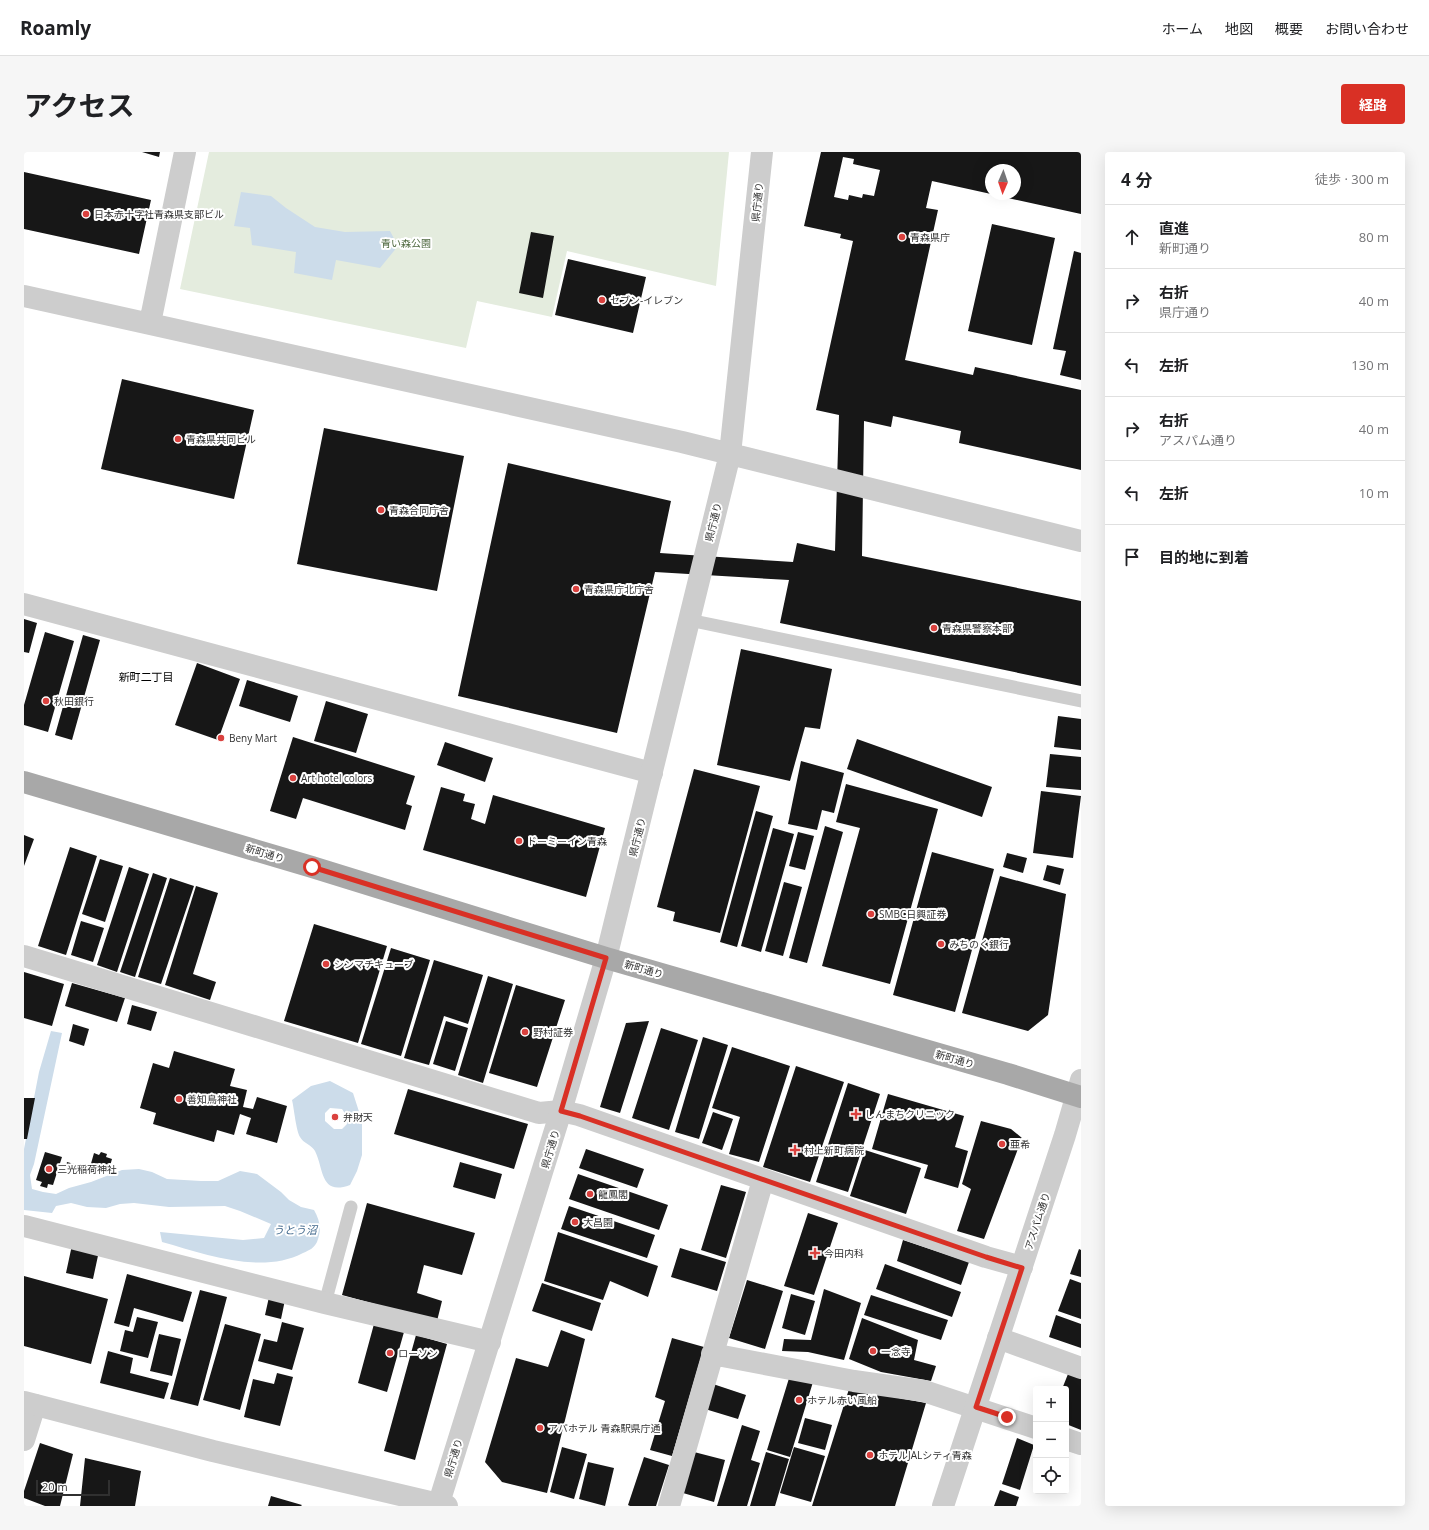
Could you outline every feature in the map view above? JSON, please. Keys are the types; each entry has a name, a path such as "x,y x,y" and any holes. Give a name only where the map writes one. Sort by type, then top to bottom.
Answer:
{"main road":[{"name":"新町通り","path":"24,782 319,869 606,958 1001,1072 1080,1091"}],"street":[{"path":"150,323 185,152"},
{"name":"県庁通り","path":"441,1506 606,958 730,454 762,152"},
{"path":"24,296 730,454 1081,541"},
{"path":"24,604 652,773"},
{"path":"24,956 539,1113 561,1111 580,1116 986,1257 1022,1268"},
{"name":"アスパム通り","path":"943,1506 1080,1091"},
{"path":"669,1506 712,1354 764,1180"},
{"path":"24,1226 325,1303 490,1342"},
{"path":"998,1338 1081,1368"},
{"path":"712,1354 854,1381 924,1391 1033,1427"},
{"path":"24,1440 30,1403 213,1451 441,1506"},
{"path":"1069,1440 1081,1444"}],"lane":[{"path":"689,620 1081,701"},
{"path":"325,1303 351,1207"}],"green space":[{"name":"青い森公園","path":"209,152 729,152 716,286 567,251 552,317 477,301 466,348 180,289"}],"water":[{"path":"241,192 271,196 315,227 345,232 390,231 398,246 380,268 336,260 332,280 294,273 296,252 252,245 250,228 234,226"},
{"name":"うとう沼","path":"51,1031 62,1033 34,1164 30,1175 32,1189 56,1194 122,1170 139,1169 152,1172 167,1179 201,1181 218,1181 240,1171 257,1174 289,1200 301,1207 314,1210 318,1218 320,1229 319,1237 315,1246 308,1251 287,1259 269,1262 251,1262 214,1257 162,1242 160,1232 243,1240 264,1238 271,1224 225,1206 169,1207 134,1203 120,1204 106,1208 87,1207 71,1203 56,1206 52,1213 24,1210 24,1149 39,1072"},
{"path":"330,1081 353,1093 362,1121 362,1155 357,1171 350,1185 333,1187 328,1184 322,1173 315,1151 301,1139 299,1134 292,1100 311,1086","holes":["330,1108 342,1109 346,1115 347,1124 342,1129 334,1129 325,1121 325,1113"]}],"building":[{"path":"142,152 160,152 159,157"},
{"path":"821,152 1081,152 1081,214 1017,200 1021,200 1021,164 985,164 985,193 932,181 926,208 938,210 905,360 973,375 975,367 1081,390 1081,470 959,443 961,431 893,416 891,427 864,421 862,556 1081,601 1081,686 780,623 789,580 655,572 617,733 458,696 508,463 671,501 660,553 793,562 797,543 835,551 839,415 816,410 853,241 840,238 841,234 804,226","holes":["843,157 854,159 853,164 880,170 874,196 863,194 862,198 849,195 848,200 834,197"]},
{"name":"日本赤十字社青森県支部ビル","path":"24,172 151,200 139,254 24,229"},
{"path":"992,224 1055,238 1032,345 968,331"},
{"path":"531,232 554,236 543,298 519,293"},
{"path":"1074,251 1081,253 1081,380 1060,375 1066,351 1053,349"},
{"path":"568,259 646,277 633,333 555,315"},
{"name":"青森県共同ビル","path":"122,379 254,410 234,499 101,469"},
{"name":"青森合同庁舎","path":"324,428 464,456 437,591 297,564"},
{"path":"24,619 37,623 29,653 24,652"},
{"path":"45,632 74,641 48,732 24,725 24,705"},
{"path":"83,635 100,640 72,740 55,735"},
{"path":"741,649 832,669 820,729 805,727 790,781 717,765"},
{"path":"197,663 240,679 218,740 175,725"},
{"path":"247,680 298,696 290,722 239,706"},
{"path":"326,701 368,714 356,753 314,741"},
{"path":"1058,716 1081,719 1081,750 1054,747"},
{"path":"293,737 415,776 406,804 412,806 405,830 303,798 296,819 270,811"},
{"path":"857,739 992,787 982,817 847,769"},
{"path":"445,742 493,758 485,782 437,765"},
{"path":"1050,754 1081,757 1081,790 1046,787"},
{"path":"801,761 844,773 834,813 822,810 817,830 788,824"},
{"path":"694,769 760,786 720,933 673,921 675,912 657,907"},
{"path":"846,784 938,809 890,984 822,966 860,828 836,822"},
{"path":"441,787 465,794 463,801 475,804 471,819 485,824 493,795 605,828 586,897 423,850"},
{"path":"1041,791 1081,796 1073,858 1033,853"},
{"path":"756,811 773,816 737,947 720,942"},
{"path":"825,826 843,832 807,963 789,958"},
{"path":"773,828 794,834 761,952 741,946"},
{"path":"798,832 814,836 805,870 789,866"},
{"path":"24,835 34,839 24,866"},
{"path":"70,847 97,856 66,955 38,946"},
{"path":"932,852 994,869 955,1012 893,995"},
{"path":"1007,853 1027,858 1023,873 1003,867"},
{"path":"100,859 123,866 105,922 82,914"},
{"path":"1047,865 1064,869 1060,885 1043,880"},
{"path":"129,867 149,874 117,972 97,965"},
{"path":"153,873 167,878 135,977 120,972"},
{"path":"1000,876 1066,894 1048,1015 1028,1031 962,1013"},
{"path":"170,878 194,886 161,984 138,977"},
{"path":"784,882 802,887 783,956 765,951"},
{"path":"196,886 218,893 193,974 216,982 210,1000 165,985"},
{"path":"81,921 104,928 93,962 71,955"},
{"path":"314,924 387,946 358,1043 284,1021"},
{"path":"391,948 430,960 401,1056 361,1044"},
{"path":"434,960 483,975 468,1024 444,1016 429,1065 404,1058"},
{"path":"24,972 64,984 52,1026 24,1018"},
{"path":"488,976 513,984 483,1083 458,1075"},
{"path":"72,983 125,998 117,1022 65,1006"},
{"path":"516,985 565,1000 537,1087 489,1073"},
{"path":"132,1005 157,1012 151,1031 127,1024"},
{"path":"446,1021 468,1028 455,1071 433,1064"},
{"path":"649,1021 620,1113 600,1107 626,1023"},
{"path":"73,1024 89,1029 84,1046 69,1041"},
{"path":"661,1028 698,1040 669,1130 632,1118"},
{"path":"703,1037 728,1045 699,1139 675,1132"},
{"path":"732,1047 790,1066 759,1162 729,1154 740,1117 712,1108"},
{"path":"174,1051 235,1069 230,1086 247,1090 243,1107 253,1109 257,1097 287,1106 277,1143 246,1134 251,1118 240,1114 234,1135 217,1130 214,1142 153,1124 156,1113 140,1108 153,1063 169,1068"},
{"path":"796,1066 844,1082 810,1182 763,1167"},
{"path":"848,1083 880,1094 848,1192 816,1182"},
{"path":"408,1089 528,1124 514,1169 394,1134"},
{"path":"888,1094 964,1116 955,1147 968,1151 958,1188 924,1178 928,1165 872,1149"},
{"path":"24,1098 35,1098 27,1139 24,1139"},
{"path":"713,1112 733,1119 722,1150 702,1143"},
{"path":"981,1121 1011,1129 1022,1138 984,1239 957,1231 971,1189 962,1184"},
{"path":"586,1149 644,1169 637,1188 579,1168"},
{"path":"865,1150 921,1168 906,1214 850,1196"},
{"name":"三光稲荷神社","path":"45,1152 62,1157 53,1185 48,1184 47,1188 40,1186 42,1182 36,1180"},
{"path":"101,1152 107,1154 106,1157 112,1159 108,1173 102,1171 101,1175 94,1173 95,1169 90,1167 94,1153 99,1155"},
{"path":"67,1162 74,1164 72,1171 65,1170"},
{"path":"460,1162 502,1174 495,1199 453,1187"},
{"path":"578,1174 668,1205 659,1230 569,1199"},
{"path":"721,1185 746,1192 726,1258 701,1250"},
{"path":"367,1203 475,1233 462,1275 424,1265 417,1293 442,1301 437,1321 342,1295"},
{"path":"569,1206 655,1235 647,1258 561,1229"},
{"path":"808,1213 838,1223 814,1295 784,1286"},
{"path":"558,1232 658,1266 648,1297 610,1281 603,1300 544,1281"},
{"path":"903,1240 969,1262 961,1285 897,1261"},
{"path":"72,1245 99,1251 93,1279 66,1273"},
{"path":"680,1248 726,1262 717,1291 671,1277"},
{"path":"1079,1249 1081,1250 1081,1277 1070,1274"},
{"path":"885,1264 961,1292 952,1317 876,1289"},
{"path":"127,1274 192,1292 183,1322 134,1308 129,1327 114,1323"},
{"path":"24,1276 108,1299 91,1364 24,1346"},
{"path":"1070,1279 1081,1283 1081,1319 1058,1311"},
{"path":"747,1280 783,1291 765,1349 729,1338"},
{"path":"542,1283 601,1303 592,1331 532,1311"},
{"path":"824,1289 861,1303 844,1360 808,1352 782,1351 784,1339 811,1340"},
{"path":"200,1290 227,1297 198,1406 170,1399"},
{"path":"791,1294 815,1301 805,1335 782,1328"},
{"path":"871,1295 948,1320 941,1340 864,1315"},
{"path":"269,1297 285,1300 281,1319 265,1315"},
{"path":"1056,1315 1081,1324 1081,1348 1049,1337"},
{"path":"137,1317 158,1322 148,1358 120,1351 125,1330 133,1332"},
{"path":"862,1318 918,1340 914,1360 936,1366 931,1381 881,1372 849,1359"},
{"path":"282,1322 304,1328 292,1370 258,1361 264,1339 277,1342"},
{"path":"225,1324 261,1334 240,1410 203,1400"},
{"path":"374,1324 404,1332 387,1392 358,1383"},
{"name":"アパホテル 青森駅県庁通","path":"561,1330 585,1339 547,1493 502,1482 485,1462 516,1358 548,1367"},
{"path":"159,1334 181,1339 172,1376 150,1371"},
{"path":"416,1335 447,1344 415,1460 384,1451"},
{"path":"672,1338 704,1347 672,1456 650,1450 665,1401 655,1397"},
{"path":"108,1351 133,1358 130,1373 169,1383 164,1399 100,1383"},
{"path":"277,1373 293,1377 280,1426 244,1417 253,1379 274,1384"},
{"path":"1068,1374 1081,1379 1081,1430 1069,1425 1069,1386 1063,1386"},
{"path":"790,1375 813,1382 790,1457 767,1450"},
{"path":"713,1384 746,1395 738,1419 705,1409"},
{"name":"ホテルJALシティ青森","path":"849,1389 926,1403 895,1506 812,1506"},
{"path":"805,1418 832,1425 825,1450 798,1443"},
{"path":"742,1425 760,1431 751,1460 760,1463 747,1506 717,1506"},
{"path":"1017,1438 1033,1445 1020,1490 1002,1484"},
{"path":"40,1443 73,1454 60,1506 45,1506 24,1498 24,1491"},
{"path":"562,1447 587,1454 574,1499 550,1492"},
{"path":"794,1447 825,1456 811,1502 780,1493"},
{"path":"694,1452 725,1460 714,1502 683,1493"},
{"path":"766,1452 789,1459 775,1506 750,1506"},
{"path":"644,1457 669,1465 656,1506 630,1506 628,1505"},
{"path":"85,1458 141,1471 135,1506 80,1506"},
{"path":"588,1462 614,1468 605,1506 579,1499"},
{"path":"1000,1490 1019,1497 1016,1506 994,1506"},
{"path":"271,1496 302,1505 268,1506"}],"place":[{"name":"日本赤十字社青森県支部ビル","path":"86,214"},
{"name":"青森県庁","path":"902,237"},
{"name":"セブン-イレブン","path":"602,300"},
{"name":"青森県共同ビル","path":"178,439"},
{"name":"青森合同庁舎","path":"381,510"},
{"name":"青森県庁北庁舎","path":"576,589"},
{"name":"青森県警察本部","path":"934,628"},
{"name":"秋田銀行","path":"46,701"},
{"name":"Beny Mart","path":"221,738"},
{"name":"Art hotel colors","path":"293,778"},
{"name":"ドーミーイン青森","path":"519,841"},
{"name":"SMBC日興証券","path":"871,914"},
{"name":"みちのく銀行","path":"941,944"},
{"name":"シンマチキューブ","path":"326,964"},
{"name":"野村証券","path":"525,1032"},
{"name":"善知鳥神社","path":"179,1099"},
{"name":"しんまちクリニック","path":"856,1114"},
{"name":"弁財天","path":"335,1117"},
{"name":"亜希","path":"1002,1144"},
{"name":"村上新町病院","path":"795,1150"},
{"name":"三光稲荷神社","path":"49,1169"},
{"name":"龍鳳閣","path":"590,1194"},
{"name":"大昌園","path":"575,1222"},
{"name":"今田内科","path":"815,1253"},
{"name":"一念寺","path":"873,1351"},
{"name":"ローソン","path":"390,1353"},
{"name":"ホテル赤い風船","path":"799,1400"},
{"name":"アパホテル 青森駅県庁通","path":"540,1428"},
{"name":"ホテルJALシティ青森","path":"870,1455"}],"district":[{"name":"新町二丁目","path":"146,677"}],"route":[{"path":"312,867 606,958 561,1111 580,1116 986,1257 1022,1268 976,1407 1007,1417"}]}
